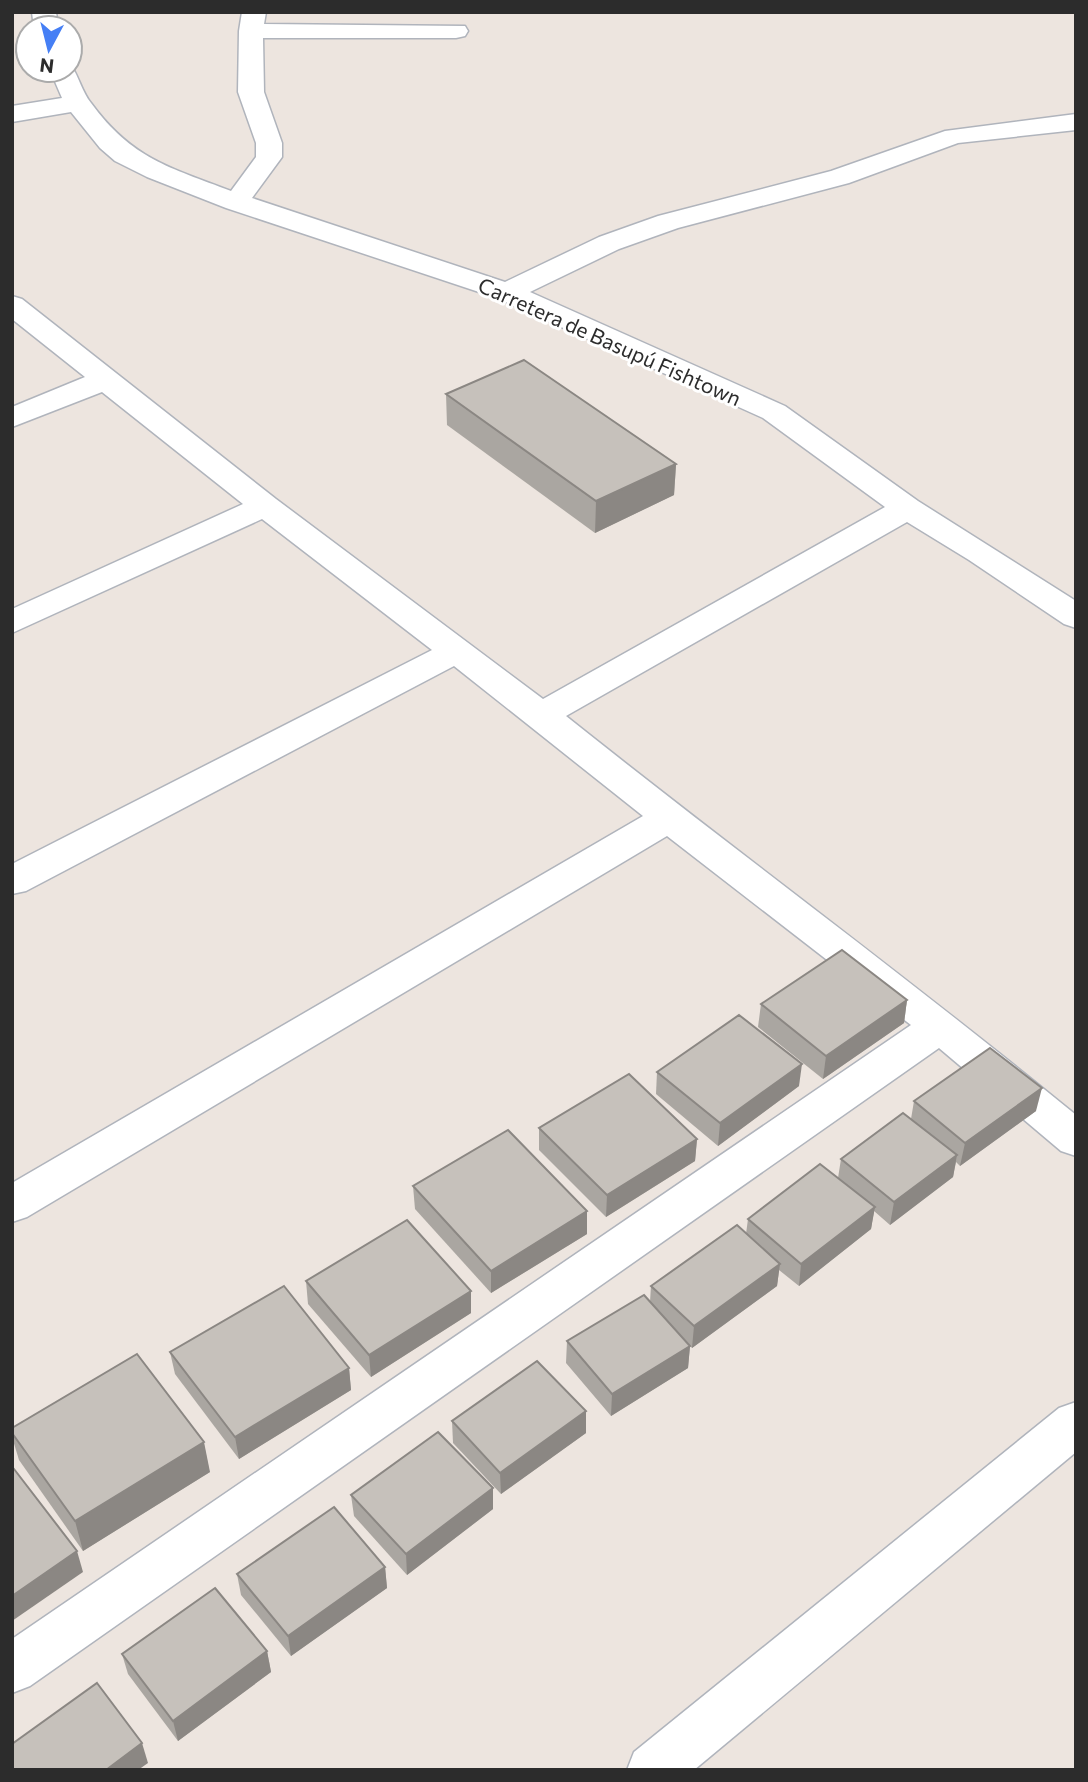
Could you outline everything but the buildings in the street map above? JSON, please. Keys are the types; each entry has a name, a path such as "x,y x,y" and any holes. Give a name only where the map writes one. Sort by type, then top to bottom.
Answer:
{"street":[{"path":"236,202 269,157 269,143 251,92 252,22 456,31"},
{"name":"Carretera de Basupú Fishtown","path":"68,84 77,103 109,142 124,155 156,171 236,202 507,292 774,412 907,508 981,553 1076,617"},
{"path":"12,114 77,103"},
{"path":"507,292 609,243 656,226 778,191 840,177 954,136 1076,122"},
{"path":"12,305 265,506 541,715 669,818 940,1026 1076,1139"},
{"path":"12,418 107,379"},
{"path":"12,622 265,506"},
{"path":"541,715 907,508"},
{"path":"12,881 457,651"},
{"path":"12,1205 669,818"},
{"path":"12,1669 940,1026"},
{"path":"653,1770 1076,1423"}]}
